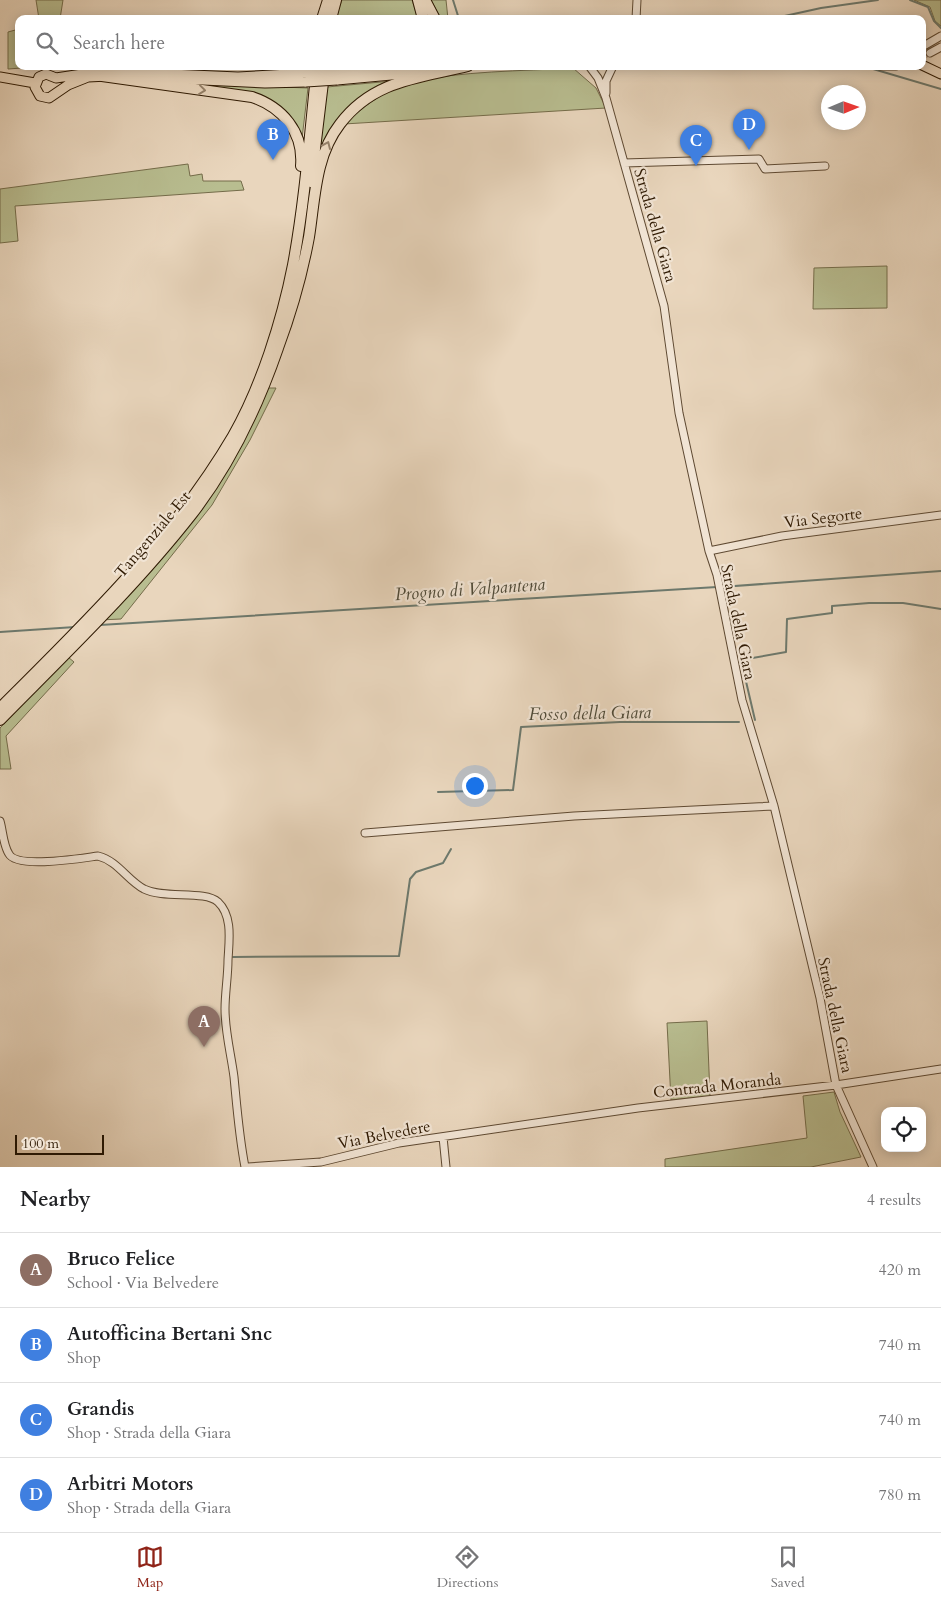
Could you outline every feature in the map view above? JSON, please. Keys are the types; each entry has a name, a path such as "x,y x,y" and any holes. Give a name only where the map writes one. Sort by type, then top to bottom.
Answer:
{"highway":[{"path":"323,15 328,0"},
{"path":"332,15 336,0"},
{"path":"418,0 423,15"},
{"path":"425,0 433,15"},
{"path":"292,265 316,70"},
{"path":"299,278 325,70"},
{"path":"299,278 324,153 340,124 352,109 382,88 405,79 448,70"},
{"path":"102,76 252,97 266,102 287,119 295,130 302,159 292,265"},
{"name":"Tangenziale Est","path":"0,708 50,658 162,538 199,489 233,434 249,402 269,349 292,265"},
{"name":"Tangenziale Est","path":"0,720 110,607 192,513 227,459 260,396 278,348 299,278"}],"main road":[{"path":"926,63 941,70"},
{"path":"926,67 941,74"},
{"path":"56,78 102,71 157,70 238,77 306,78"},
{"path":"337,76 367,70"},
{"path":"57,92 59,85 56,78 51,75 43,74 35,83 35,90 42,97 49,98 88,77 265,83 415,70"},
{"path":"0,77 35,83"}],"street":[{"path":"636,15 637,0"},
{"path":"926,44 941,36"},
{"path":"930,53 941,47"},
{"name":"Strada della Giara","path":"591,70 598,78 606,98 664,306 679,414 709,551 723,602 742,700 774,806 820,998 836,1085 873,1167"},
{"name":"Strada della Giara","path":"606,98 606,81 612,70"},
{"name":"Strada della Giara","path":"624,163 759,159 765,169 825,166"},
{"name":"Via Segorte","path":"709,551 782,536 941,515"},
{"path":"365,833 574,816 774,806"},
{"name":"Via Belvedere","path":"0,821 9,855 15,861 27,863 98,856 108,858 144,889 178,896 206,897 217,901 223,909 228,917 229,942 225,1017 234,1077 237,1128 246,1167 321,1162 399,1143 495,1130"},
{"name":"Contrada Moranda","path":"495,1130 638,1108 836,1085 941,1068"},
{"path":"443,1137 446,1167"}],"green space":[{"path":"36,0 63,0 61,15 38,15"},
{"path":"342,0 412,0 417,15 336,15"},
{"path":"431,0 446,0 448,15 439,15"},
{"path":"914,0 941,0 941,26 935,21 930,7"},
{"path":"15,30 15,68 8,69 8,32"},
{"path":"575,70 596,88 606,108 344,124 384,93 402,85 431,78 513,71"},
{"path":"392,81 360,98 317,163 327,87"},
{"path":"172,83 308,88 301,147 278,108"},
{"path":"188,164 190,176 202,174 203,181 241,181 244,190 15,206 18,241 0,243 0,189"},
{"path":"887,266 887,308 813,309 814,268"},
{"path":"265,388 276,388 250,440 212,505 121,619 99,620"},
{"path":"68,657 74,662 6,736 11,769 0,769 0,728"},
{"path":"707,1021 710,1096 671,1100 667,1023"},
{"path":"834,1092 840,1112 861,1157 811,1167 665,1167 665,1159 807,1138 803,1096"}],"waterway":[{"path":"453,0 458,15"},
{"path":"789,15 821,8 878,0"},
{"path":"910,0 928,7 934,21 941,28"},
{"path":"877,70 941,89"},
{"name":"Progno di Valpantena","path":"721,587 941,571"},
{"name":"Progno di Valpantena","path":"100,625 717,587"},
{"name":"Fosso della Giara","path":"755,720 741,660 786,652 787,619 832,613 832,606 869,603 903,603 941,609"},
{"name":"Progno di Valpantena","path":"0,632 75,627"},
{"name":"Fosso della Giara","path":"438,792 513,790 521,727 620,722 739,722"},
{"name":"Fosso della Giara","path":"233,957 399,956 410,879 416,872 443,863 451,849"}],"tunnel":[{"path":"926,54 930,53"}],"place":[{"name":"Arbitri Motors","path":"749,150"},
{"name":"Autofficina Bertani Snc","path":"273,160"},
{"name":"Grandis","path":"696,166"},
{"name":"Bruco Felice","path":"204,1047"}]}
